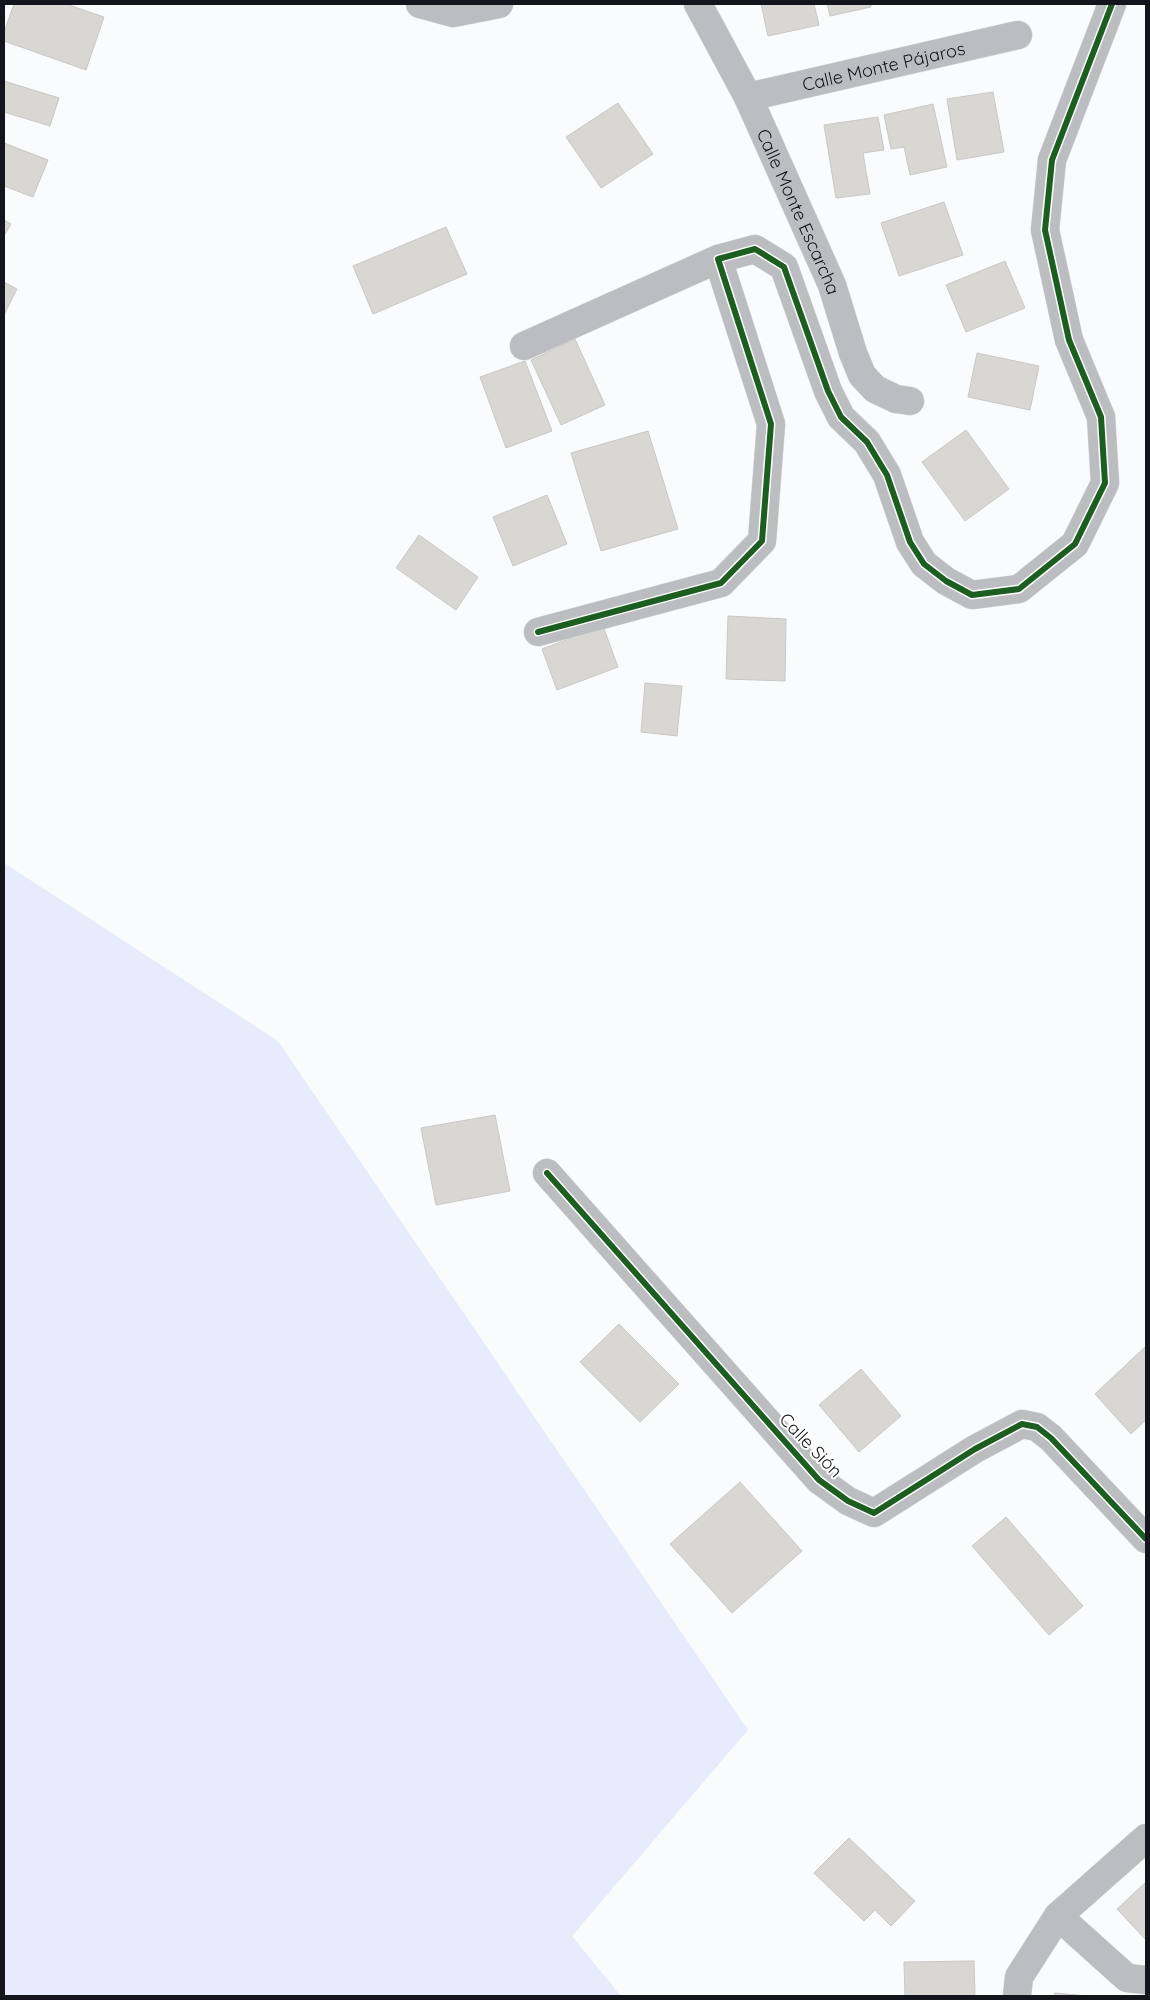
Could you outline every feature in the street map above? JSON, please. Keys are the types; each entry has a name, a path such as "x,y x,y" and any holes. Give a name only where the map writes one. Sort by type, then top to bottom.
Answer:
{"street":[{"path":"420,4 453,13 499,4"},
{"name":"Calle Monte Escarcha","path":"698,4 748,97 832,285 853,354 862,375 875,389 896,399 910,401"},
{"path":"524,346 718,260 755,248 784,267 828,391 841,417 867,442 887,475 910,542 924,564 946,581 972,595 1019,589 1075,544 1106,483 1101,417 1069,340 1045,230 1052,160 1112,4"},
{"name":"Calle Monte Pájaros","path":"748,97 1018,35"},
{"path":"538,632 721,583 762,540 771,424 718,260"},
{"name":"Calle Sión","path":"547,1173 819,1480 848,1501 874,1513 975,1449 1022,1424 1038,1427 1051,1438 1146,1539"},
{"path":"1017,1996 1019,1978 1058,1916 1146,1838"},
{"path":"1058,1916 1127,1978 1146,1980"}],"shaded area":[{"path":"4,863 278,1041 748,1730 572,1936 621,1996 4,1996"}],"building":[{"path":"14,4 66,4 104,17 86,70 4,41 4,32"},
{"path":"761,4 814,4 819,25 768,36"},
{"path":"827,4 871,4 871,7 830,16"},
{"path":"4,81 59,98 50,126 4,112"},
{"path":"993,92 1004,152 957,160 947,99"},
{"path":"618,103 653,154 601,188 566,137"},
{"path":"933,104 947,167 910,175 904,147 891,149 884,115"},
{"path":"878,117 884,150 863,153 870,194 836,198 824,125"},
{"path":"4,143 48,160 33,197 4,186"},
{"path":"944,202 963,255 899,276 881,223"},
{"path":"4,220 11,224 4,236"},
{"path":"446,227 467,274 373,314 353,266"},
{"path":"1005,261 1025,308 966,332 946,285"},
{"path":"4,282 17,289 4,315"},
{"path":"575,339 605,405 561,425 531,360"},
{"path":"977,353 1039,366 1030,410 968,397"},
{"path":"525,361 552,431 506,448 480,377"},
{"path":"966,430 1009,489 965,521 922,462"},
{"path":"648,431 678,529 601,551 571,453"},
{"path":"547,495 567,544 513,566 493,517"},
{"path":"419,535 478,577 456,610 396,568"},
{"path":"728,616 786,619 785,681 726,679"},
{"path":"603,626 618,667 557,690 542,649"},
{"path":"645,683 682,686 677,736 641,732"},
{"path":"495,1115 510,1191 436,1205 421,1128"},
{"path":"619,1324 679,1384 640,1422 580,1362"},
{"path":"1146,1346 1146,1420 1131,1434 1095,1394"},
{"path":"861,1369 901,1416 859,1452 819,1405"},
{"path":"740,1482 802,1551 732,1613 670,1544"},
{"path":"1006,1517 1083,1606 1049,1635 972,1546"},
{"path":"849,1838 915,1901 891,1926 875,1910 864,1921 814,1873"},
{"path":"1146,1882 1146,1940 1117,1909"},
{"path":"974,1961 975,1996 905,1996 904,1962"},
{"path":"1055,1993 1087,1996 1054,1996"}],"cycle path":[{"path":"538,632 721,583 762,541 771,424 718,259 755,249 784,267 828,391 841,417 867,442 887,475 910,542 924,564 946,581 972,595 1019,589 1075,544 1105,483 1101,417 1069,340 1045,230 1052,160 1112,4"},
{"path":"547,1173 819,1480 848,1501 874,1513 975,1449 1022,1424 1037,1427 1051,1438 1146,1539"}]}
